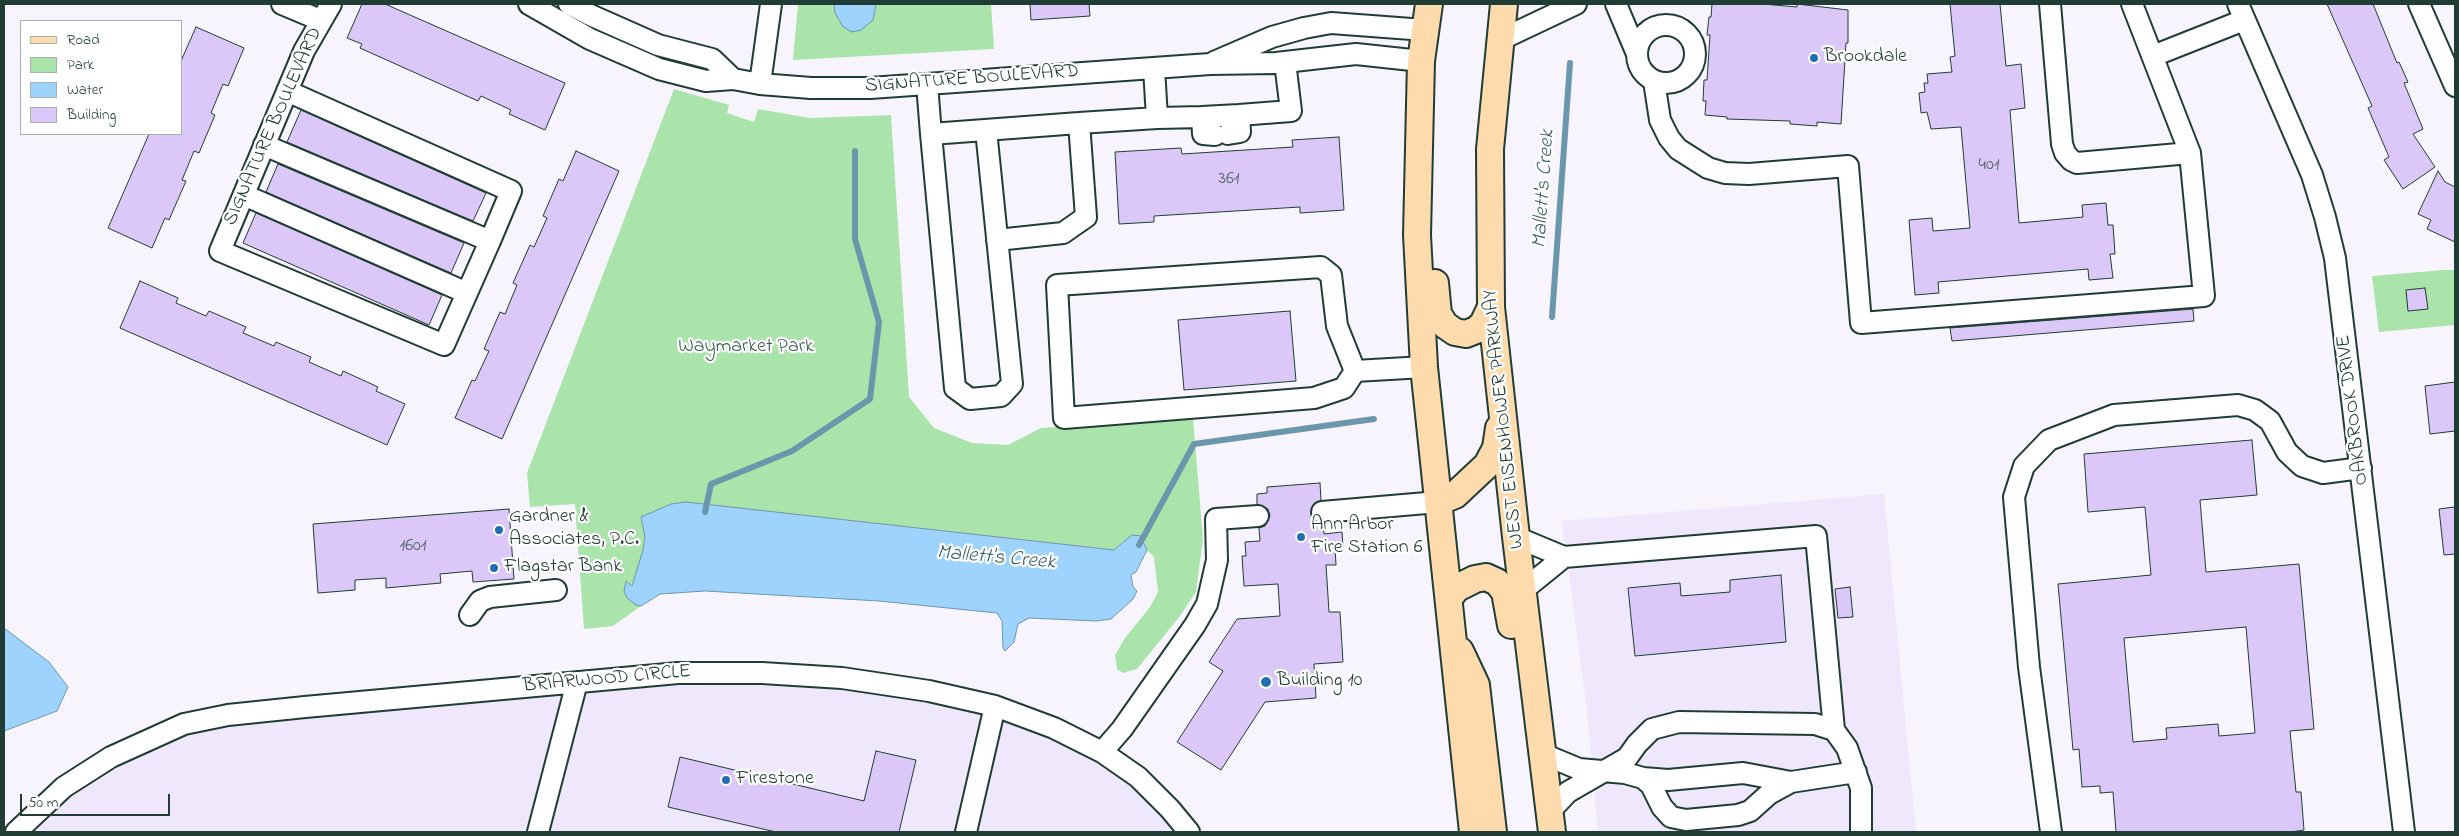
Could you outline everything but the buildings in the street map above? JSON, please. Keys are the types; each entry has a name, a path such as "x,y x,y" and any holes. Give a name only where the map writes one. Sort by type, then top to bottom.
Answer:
{"main road":[{"path":"1430,4 1421,61 1417,235 1424,367 1473,832"},
{"name":"WEST EISENHOWER PARKWAY","path":"1504,4 1490,149 1491,307 1522,591 1551,822"},
{"path":"1420,87 1435,127 1433,240 1435,301 1438,314 1445,325 1455,332 1466,334 1483,324 1491,307"},
{"path":"1438,502 1455,495 1487,465 1496,448 1502,415"},
{"path":"1449,598 1456,588 1466,582 1486,577 1497,582 1505,592 1528,775 1551,822"},
{"path":"1451,630 1476,685 1493,832"}],"street":[{"path":"282,4 325,12"},
{"name":"SIGNATURE BOULEVARD","path":"529,4 590,39 659,69 706,82 733,79 760,84 812,88 927,84 1210,64 1246,65 1356,54 1421,61"},
{"path":"570,4 658,45 712,59 733,79"},
{"path":"760,84 771,4"},
{"path":"1500,40 1576,4"},
{"path":"1616,4 1637,54 1639,65 1645,75 1654,81 1666,83 1676,81 1686,75 1692,66 1694,55 1692,44 1686,34 1677,28 1666,25 1655,28 1642,38 1637,54"},
{"path":"2050,4 2062,144 2071,160 2077,163 2190,153"},
{"path":"1654,81 1660,120 1669,138 1678,149 1708,168 1726,174 1748,174 1848,166 1861,323 2204,296 2190,153 2132,4"},
{"path":"2419,4 2455,86"},
{"name":"SIGNATURE BOULEVARD","path":"325,12 304,51 220,251 444,345 467,293"},
{"path":"2153,56 2241,12"},
{"name":"OAKBROOK DRIVE","path":"2241,12 2312,176 2335,258 2404,832"},
{"name":"SIGNATURE BOULEVARD","path":"1210,64 1272,37 1331,23 1425,30"},
{"path":"931,134 1157,118 1291,111 1285,62"},
{"path":"1154,68 1157,118"},
{"path":"927,84 955,388 970,399 1001,396 1012,384 986,130"},
{"path":"244,196 467,293 511,191 287,91"},
{"path":"1202,117 1203,134 1222,134 1240,132 1239,115"},
{"path":"998,240 1063,233 1086,217 1079,123"},
{"path":"264,144 490,241"},
{"path":"1321,267 1332,275 1337,326 1355,371 1344,388 1314,398 1064,418 1057,285 1321,267"},
{"path":"1355,371 1424,367"},
{"path":"2051,832 2029,667 2014,497 2024,466 2049,440 2114,415 2238,405 2255,410 2270,421 2287,452 2302,466 2323,473 2361,468"},
{"path":"1322,512 1438,502"},
{"path":"1102,752 1122,729 1196,624 1207,604 1217,560 1216,519 1258,516"},
{"path":"1516,537 1564,557 1816,536 1834,730 1846,748 1861,788 1861,832"},
{"path":"1522,591 1564,557"},
{"path":"470,615 480,601 490,597 556,590"},
{"name":"BRIARWOOD CIRCLE","path":"16,832 64,788 111,756 184,724 273,710 678,673 762,673 834,677 929,691 995,706 1054,728 1102,752 1138,777 1170,809 1189,832"},
{"path":"538,832 577,682"},
{"path":"966,832 995,706"},
{"path":"1551,822 1568,792 1606,772 1627,758 1636,744 1652,729 1679,722 1815,724 1834,730"},
{"path":"1543,754 1579,769 1625,773 1643,778 1668,780 1744,774 1791,782 1856,772"},
{"path":"1643,778 1651,785 1662,807 1671,817 1686,820 1738,815 1750,811 1769,794 1791,782"}],"shaded area":[{"path":"1884,494 1916,832 1598,832 1587,711 1562,521"},
{"path":"678,673 929,691 1102,752 1189,832 16,832 64,787 184,724"}],"green space":[{"path":"798,4 991,4 994,49 793,60"},
{"name":"Waymarket Park","path":"674,89 729,105 727,113 754,122 758,109 810,118 891,115 909,397 934,428 972,443 1008,445 1041,428 1193,418 1203,539 1196,592 1180,616 1137,669 1123,673 1117,669 1115,655 1125,638 1150,607 1158,592 1154,557 1147,550 1145,542 1132,535 1114,550 686,502 671,504 644,526 645,537 640,563 632,586 626,582 636,605 641,606 613,626 584,629 575,504 530,507 527,473"},
{"path":"2455,270 2455,325 2379,332 2372,276"}],"water":[{"path":"834,4 876,4 873,20 861,30 852,32 843,27 835,13"},
{"path":"686,502 1114,550 1132,535 1141,536 1147,550 1136,572 1131,575 1133,587 1137,591 1133,599 1111,619 1096,621 1029,618 1018,624 1014,642 1005,651 1003,648 1002,621 997,613 879,601 705,591 660,594 641,606 636,605 627,598 624,591 626,581 632,586 643,550 645,537 641,517 671,504"},
{"path":"4,628 49,662 68,687 57,711 4,731"}],"waterway":[{"name":"Mallett's Creek","path":"1552,317 1570,63"},
{"path":"705,512 711,484 792,451 870,399 879,322 855,239 855,151"},
{"name":"Mallett's Creek","path":"1139,545 1194,444 1374,419"}],"place":[{"name":"Brookdale","path":"1814,58"},
{"name":"Gardner & Associates, P.C.","path":"499,530"},
{"name":"Ann Arbor Fire Station 6","path":"1301,537"},
{"name":"Flagstar Bank","path":"494,568"},
{"name":"Building 10","path":"1266,682"},
{"name":"Firestone","path":"726,780"}]}
